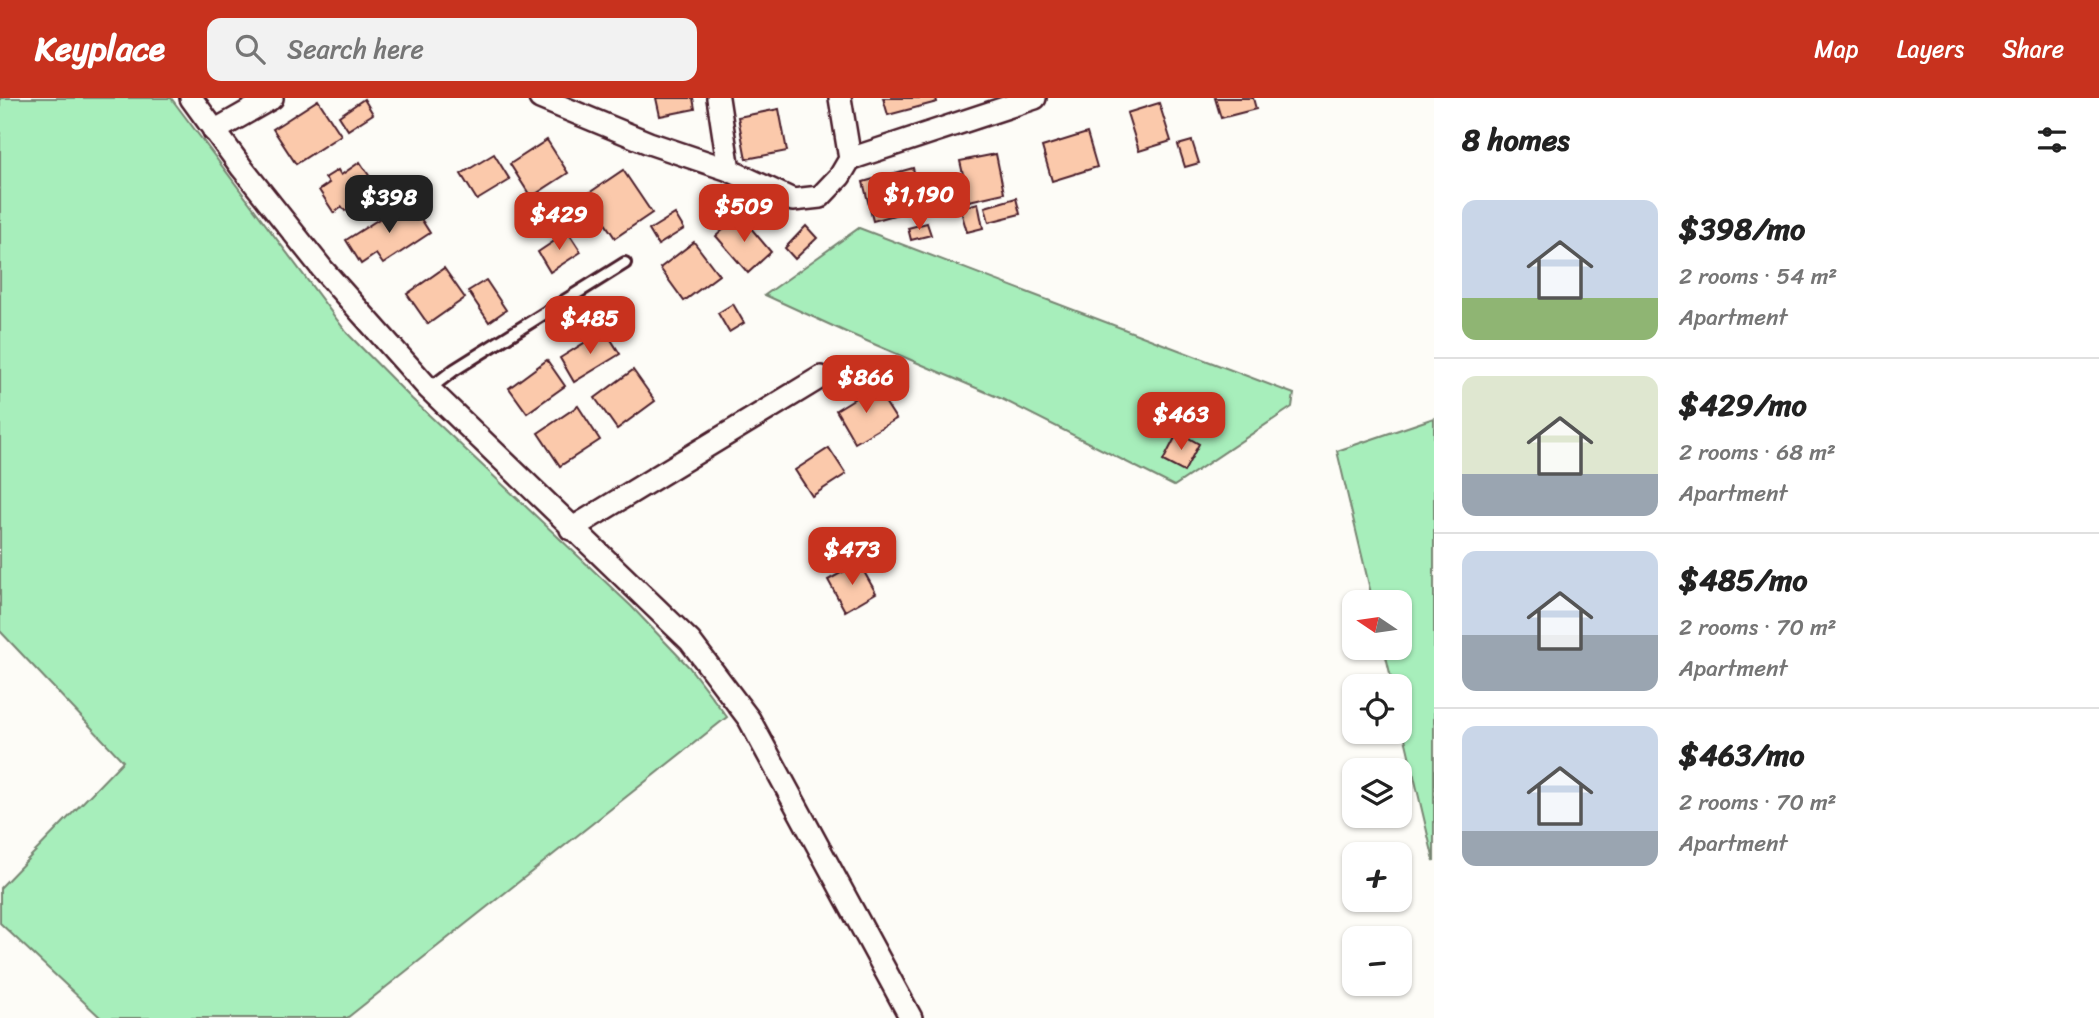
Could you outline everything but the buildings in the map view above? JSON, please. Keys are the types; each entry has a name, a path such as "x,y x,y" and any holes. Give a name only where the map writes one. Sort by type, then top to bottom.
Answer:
{"street":[{"path":"191,98 324,271 429,389 690,641 749,719 911,1018"},
{"path":"214,131 272,98"},
{"path":"540,98 649,143 729,170 793,200 820,197 840,176 850,159 840,98"},
{"path":"718,98 729,170"},
{"path":"850,159 1035,98"},
{"path":"571,529 821,377"}],"lane":[{"path":"429,389 454,370 625,263"}],"green space":[{"path":"0,98 171,98 347,333 412,399 631,606 689,667 727,717 347,1018 101,1018 0,923 0,888 123,761 0,631"},
{"path":"859,228 1294,394 1292,407 1174,486 1002,399 765,295"},
{"path":"1434,418 1434,861 1412,758 1410,758 1406,744 1412,744 1412,674 1390,674 1387,660 1412,660 1412,590 1370,590 1337,451"}]}
